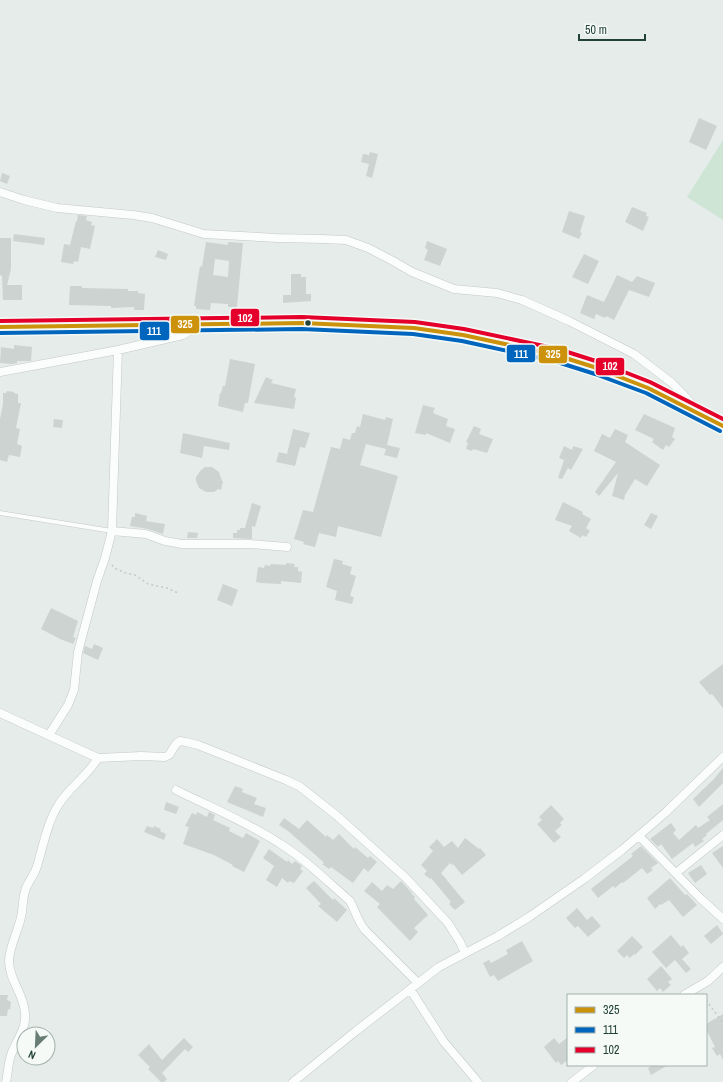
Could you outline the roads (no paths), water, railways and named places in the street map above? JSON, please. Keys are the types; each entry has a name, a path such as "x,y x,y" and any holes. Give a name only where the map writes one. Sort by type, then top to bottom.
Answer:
{"highway":[{"path":"0,327 310,323 414,328 463,335 556,355 648,388 703,414 723,426"}],"street":[{"path":"0,192 24,200 57,208 133,214 152,218 204,234 346,240 368,248 412,272 454,289 497,293 522,300 569,321 634,354 672,383 703,414"},
{"path":"0,372 118,350 183,335 197,324"},
{"path":"49,735 68,705 74,690 78,652 95,588 106,558 112,531 118,350"},
{"path":"112,531 146,534 165,541 182,544 250,544 287,547"},
{"path":"0,713 98,758 141,756 165,757 169,755 176,744 180,741 198,745 299,786 362,837 416,889 448,923 465,953"},
{"path":"293,1082 440,967 498,936 552,903 622,850 664,813 723,756"},
{"path":"6,1082 11,1055 22,1032 26,1015 24,1002 11,975 9,961 22,912 23,900 27,887 36,869 51,819 56,808 98,758"},
{"path":"176,790 279,842 299,857 350,902 355,910 358,922 418,983"},
{"path":"676,873 723,835"},
{"path":"638,836 723,919"},
{"path":"686,994 708,981 723,966"},
{"path":"410,990 444,1042 478,1082"},
{"path":"572,1082 593,1066"}],"lane":[{"path":"0,513 112,531"}]}
